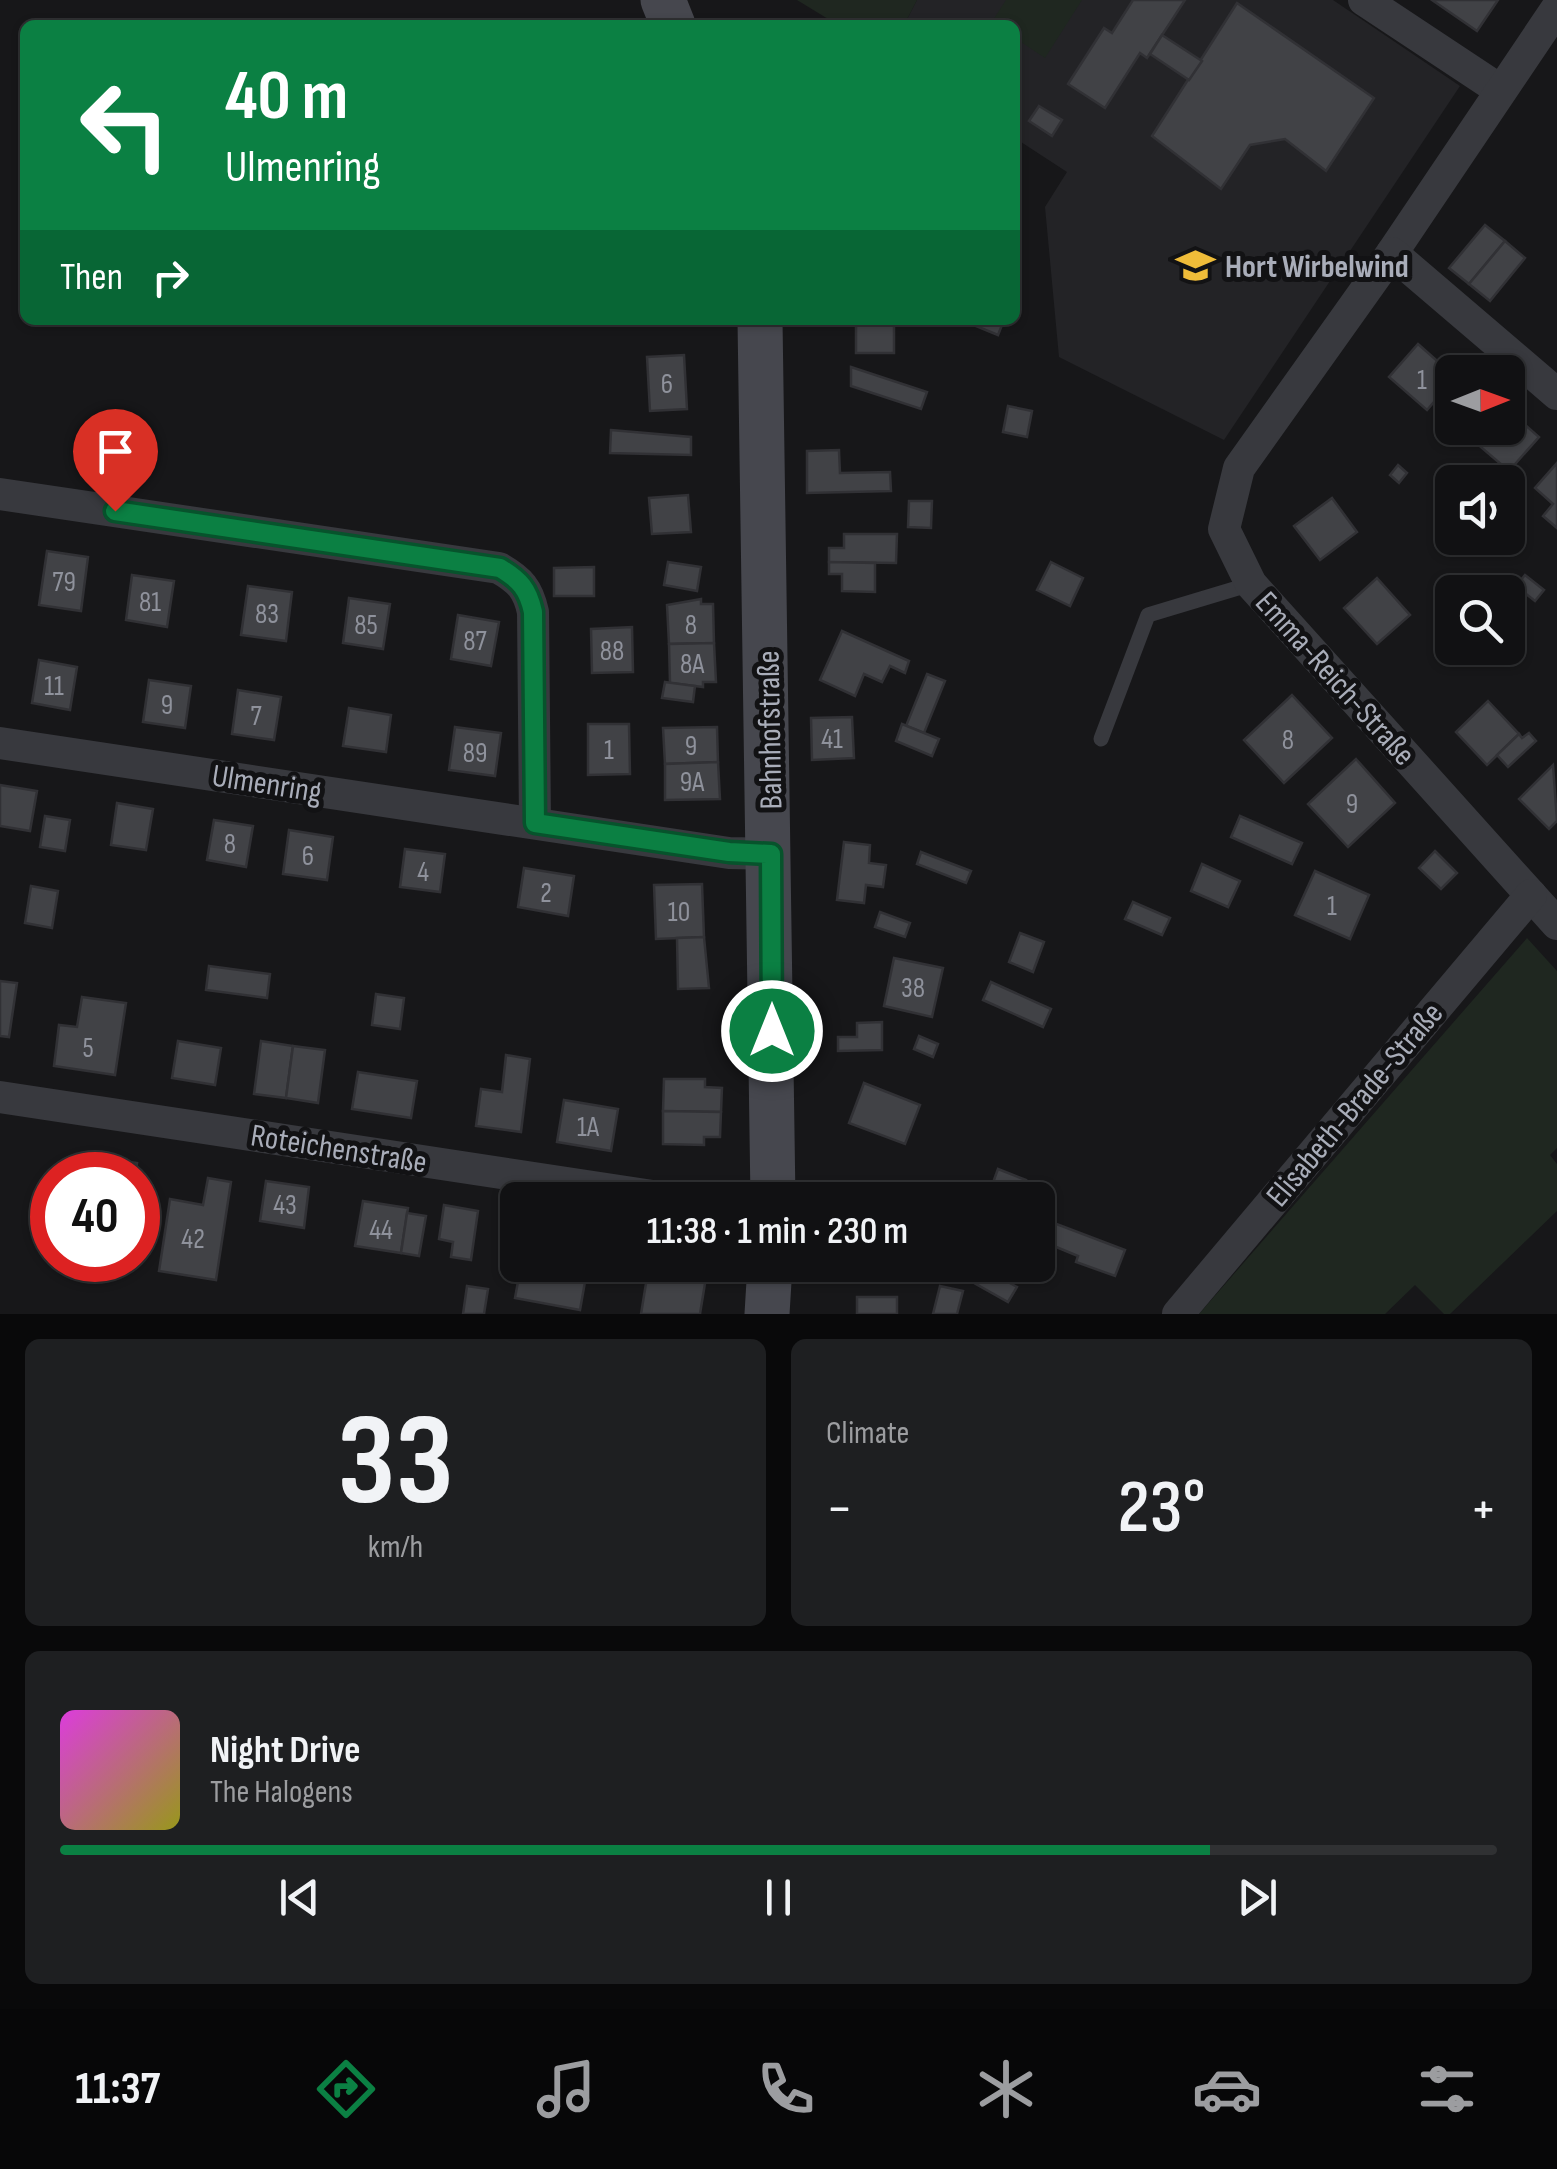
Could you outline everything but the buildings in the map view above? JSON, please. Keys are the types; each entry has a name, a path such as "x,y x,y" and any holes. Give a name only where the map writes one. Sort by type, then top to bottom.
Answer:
{"street":[{"path":"1364,0 1500,90"},
{"name":"Emma-Reich-Straße","path":"1557,8 1392,253 1238,468 1224,529 1251,584 1557,924"},
{"path":"1392,253 1557,394"},
{"name":"Bahnhofstraße","path":"760,325 773,1182"},
{"path":"0,494 500,568 516,577 528,591 533,612 535,823"},
{"name":"Ulmenring","path":"0,743 729,852 771,854"},
{"name":"Elisabeth-Brade-Straße","path":"1178,1314 1531,895"},
{"name":"Roteichenstraße","path":"0,1097 560,1182"},
{"path":"768,1314 769,1282"}],"lane":[{"path":"1101,739 1148,616 1251,584"}],"shaded area":[{"path":"797,0 917,0 907,20 830,20"},
{"name":"Hort Wirbelwind","path":"917,0 1333,0 1460,86 1224,440 1059,357 1045,207 1067,172 1020,141 1020,20 907,20"},
{"path":"1006,0 1082,0 1045,58 1020,41 1020,20 993,20"},
{"path":"1527,938 1557,971 1557,1148 1550,1155 1557,1164 1557,1211 1450,1314 1444,1314 1415,1285 1385,1314 1199,1314"}],"place":[{"name":"Hort Wirbelwind","path":"1195,266"}],"route":[{"path":"115,511 500,568 516,577 528,591 533,612 535,823 729,852 771,854 772,1031"}]}
